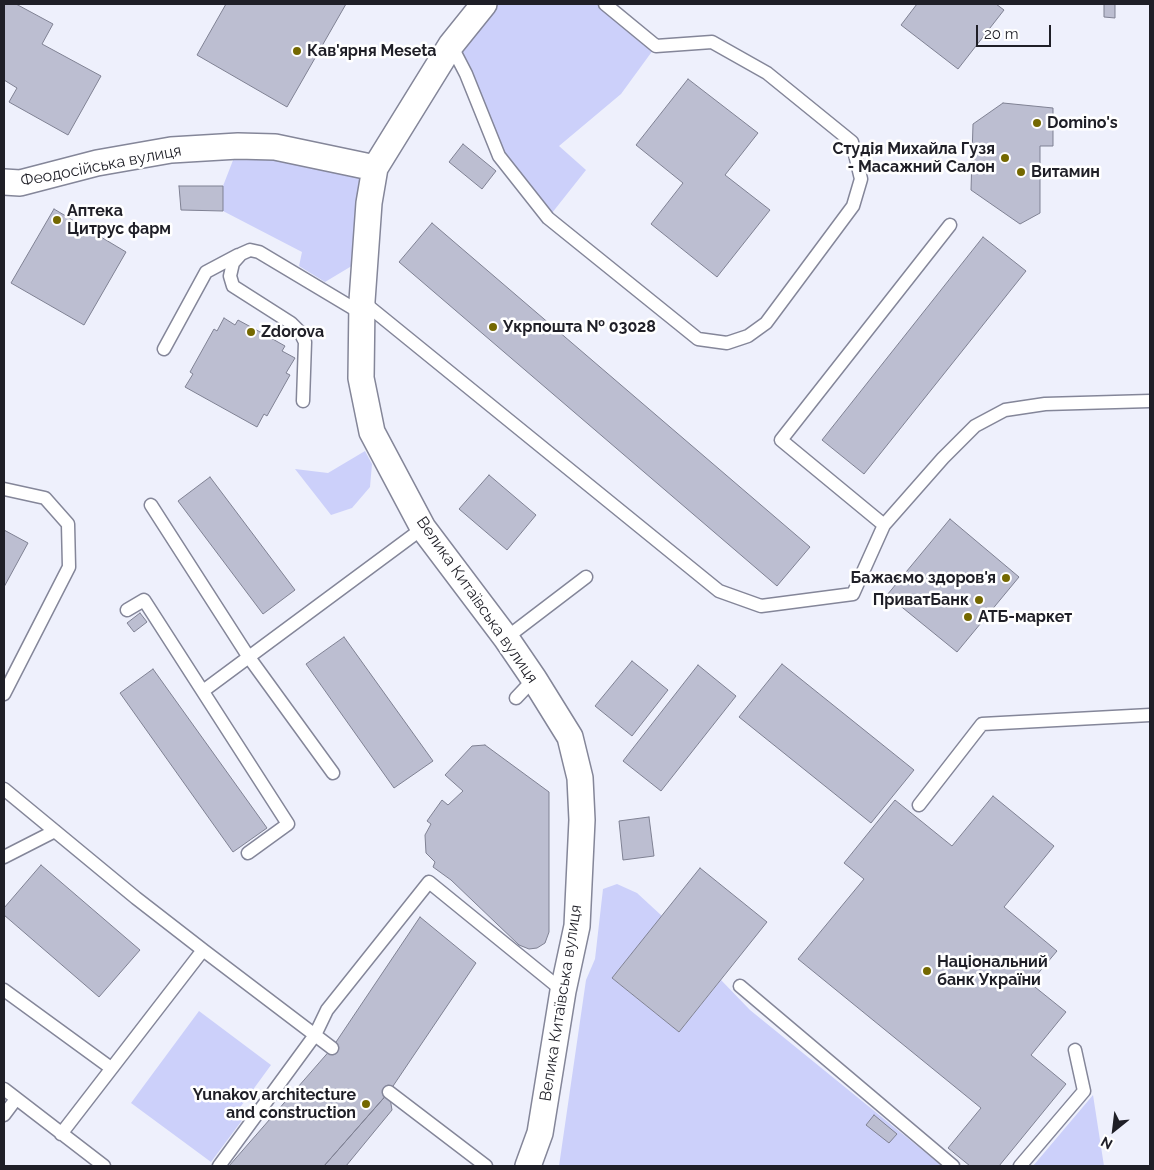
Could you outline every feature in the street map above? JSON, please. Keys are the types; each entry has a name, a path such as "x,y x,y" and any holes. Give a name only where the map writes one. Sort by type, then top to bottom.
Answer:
{"street":[{"name":"Велика Китаївська вулиця","path":"484,4 451,46 375,168 369,202 361,307 361,378 372,432 423,528 506,638 534,679 570,737 580,778 582,820 577,926 563,990 540,1133 528,1166"},
{"name":"Феодосійська вулиця","path":"4,182 20,183 97,163 171,150 238,146 275,146 375,168"}],"lane":[{"path":"451,46 466,74 499,156 548,218 698,339 727,343 748,336 766,323 853,206 861,179 852,142 767,73 712,42 656,46 605,4"},
{"path":"884,525 781,440 950,225"},
{"path":"164,349 206,272 250,250 259,252 361,307 719,591 761,606 853,594 884,525 943,458 975,426 1005,410 1045,404 1150,401"},
{"path":"241,254 233,263 230,276 233,286 291,323 300,332 305,342 302,401"},
{"path":"4,489 45,498 68,524 69,567 4,694"},
{"path":"151,505 248,656 333,773"},
{"path":"203,691 423,528"},
{"path":"506,638 586,577"},
{"path":"127,610 144,600 288,824 248,853"},
{"path":"516,698 534,679"},
{"path":"919,804 982,724 1150,715"},
{"path":"4,789 136,898 332,1048"},
{"path":"4,857 56,831"},
{"path":"219,1166 315,1035 327,1010 428,882 563,990"},
{"path":"61,1134 203,950"},
{"path":"740,986 954,1166"},
{"path":"4,990 111,1068"},
{"path":"1020,1166 1084,1090 1075,1050"},
{"path":"4,1089 104,1166"},
{"path":"389,1092 486,1166"},
{"path":"4,1115 16,1099"}],"shaded area":[{"path":"484,4 605,4 656,46 621,94 559,146 586,170 548,218 499,156 451,45"},
{"path":"237,150 373,167 365,258 325,282 299,266 302,252 223,211 223,186"},
{"path":"365,451 372,464 370,487 352,508 331,515 295,469 328,473"},
{"path":"617,884 637,893 662,916 612,978 679,1032 721,980 750,1010 942,1166 559,1166 586,980 595,959 603,889"},
{"path":"199,1011 271,1065 236,1113 243,1119 211,1162 131,1103"},
{"path":"1093,1095 1104,1166 1033,1166"}],"building":[{"path":"4,4 16,4 53,24 42,44 101,76 68,135 9,102 17,88 4,80"},
{"path":"226,4 346,4 287,107 197,55"},
{"path":"917,4 996,4 1004,10 958,69 901,25"},
{"path":"1104,4 1115,4 1115,18 1104,17"},
{"path":"688,79 758,133 725,175 770,210 717,277 651,224 683,183 636,145"},
{"path":"1003,103 1053,108 1053,146 1040,146 1040,213 1020,224 971,190 973,124"},
{"path":"463,144 496,171 482,189 449,162"},
{"path":"179,186 223,186 223,211 181,210"},
{"path":"54,209 126,252 84,325 11,283"},
{"path":"432,223 810,547 777,586 399,262"},
{"path":"983,237 1026,271 864,474 822,440"},
{"path":"224,318 235,325 238,320 262,333 285,346 282,351 295,358 286,373 290,375 267,416 264,414 257,427 185,387 193,374 190,372 214,329 217,331"},
{"path":"489,475 536,515 507,550 459,509"},
{"path":"210,477 295,590 263,614 178,501"},
{"path":"950,519 1019,577 957,652 887,595"},
{"path":"4,530 28,543 4,587"},
{"path":"140,613 147,622 134,632 127,623"},
{"path":"344,637 433,761 394,788 306,664"},
{"path":"632,661 668,690 632,736 595,706"},
{"path":"782,664 914,770 871,823 739,717"},
{"path":"698,665 736,696 661,791 623,761"},
{"path":"153,669 267,828 233,852 120,693"},
{"path":"485,745 549,792 549,932 545,943 537,948 529,949 519,945 451,880 433,867 435,862 426,853 425,835 431,824 427,821 442,800 448,805 463,791 445,775 472,746"},
{"name":"Національний банк України","path":"993,796 1054,846 1004,907 1057,951 1030,983 1066,1012 1031,1055 1066,1084 999,1166 970,1166 948,1148 981,1108 798,959 864,879 844,863 895,800 952,846"},
{"path":"649,817 654,856 623,860 619,821"},
{"path":"41,865 140,950 99,997 4,915 4,908"},
{"path":"700,868 767,922 679,1032 612,978"},
{"path":"420,917 476,963 389,1092 324,1166 229,1166 332,1048"},
{"path":"389,1092 392,1110 346,1166 324,1166"},
{"path":"874,1115 897,1134 889,1143 866,1125"}],"place":[{"name":"Кав'ярня Meseta","path":"297,51"},
{"name":"Domino's","path":"1037,123"},
{"name":"Студія Михайла Гузя - Масажний Салон","path":"1005,158"},
{"name":"Витамин","path":"1021,172"},
{"name":"Аптека Цитрус фарм","path":"57,220"},
{"name":"Укрпошта № 03028","path":"493,327"},
{"name":"Zdorova","path":"251,332"},
{"name":"Бажаємо здоров'я","path":"1006,578"},
{"name":"ПриватБанк","path":"979,600"},
{"name":"АТБ-маркет","path":"968,617"},
{"name":"Національний банк України","path":"927,971"},
{"name":"Yunakov architecture and construction","path":"366,1104"}]}
